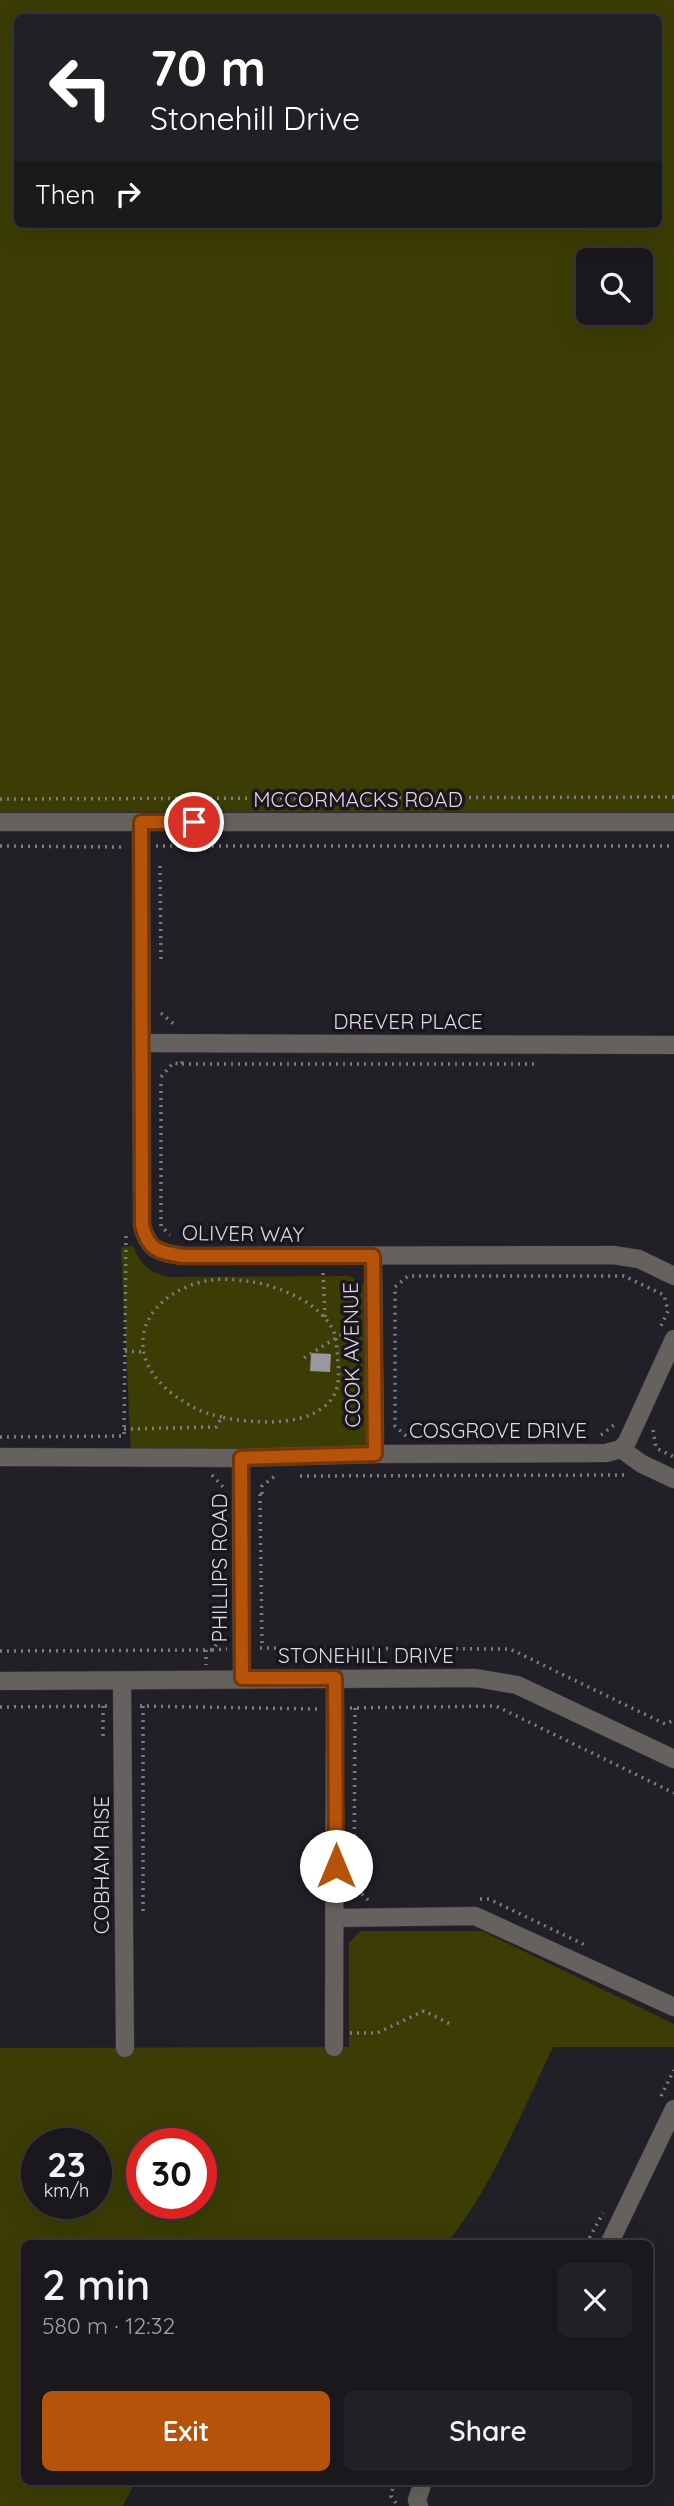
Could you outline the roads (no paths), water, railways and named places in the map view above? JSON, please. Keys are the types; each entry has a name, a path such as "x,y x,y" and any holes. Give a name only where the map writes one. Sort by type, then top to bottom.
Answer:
{"street":[{"name":"MCCORMACKS ROAD","path":"0,822 674,822"},
{"name":"OLIVER WAY","path":"141,822 142,1225 146,1241 160,1252 182,1256 613,1255 639,1259 669,1274"},
{"name":"DREVER PLACE","path":"142,1043 674,1045"},
{"name":"COOK AVENUE","path":"373,1256 375,1454"},
{"path":"665,1337 627,1442 621,1449 642,1464 674,1479"},
{"name":"COSGROVE DRIVE","path":"0,1457 241,1458 421,1453 606,1453 621,1449"},
{"name":"PHILLIPS ROAD","path":"241,1458 242,1678"},
{"path":"334,2040 335,1678"},
{"name":"STONEHILL DRIVE","path":"0,1681 476,1678 517,1685 674,1759"},
{"name":"COBHAM RISE","path":"122,1681 125,2048"},
{"path":"336,1918 475,1916 674,2007"},
{"path":"611,2240 674,2109"},
{"path":"419,2506 416,2500 422,2485"}]}
